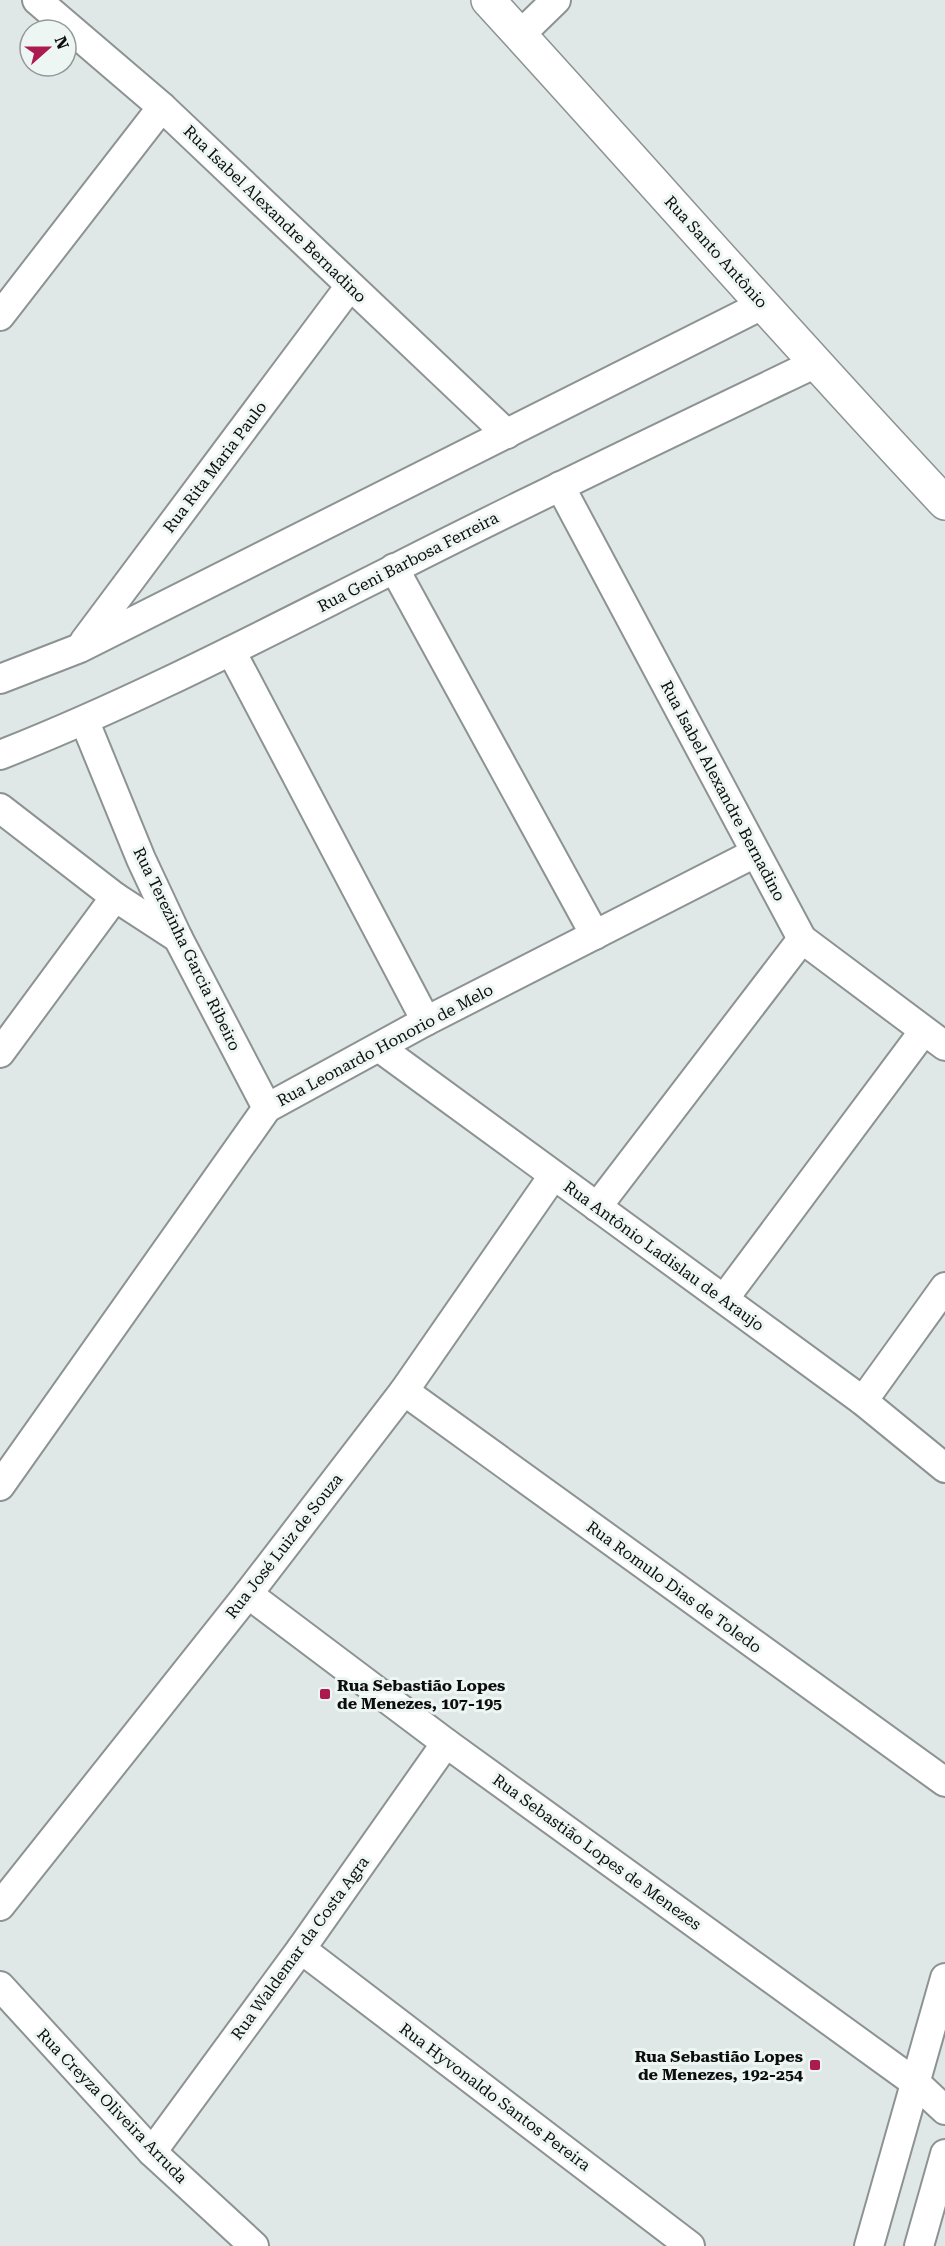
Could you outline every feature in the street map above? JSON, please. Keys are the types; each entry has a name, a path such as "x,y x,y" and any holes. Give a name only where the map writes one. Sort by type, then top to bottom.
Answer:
{"main road":[{"name":"Rua Santo Antônio","path":"488,0 764,304 814,364 945,503"}],"street":[{"name":"Rua Isabel Alexandre Bernadino","path":"37,0 162,107 507,434"},
{"path":"520,35 556,0"},
{"path":"0,316 162,107"},
{"name":"Rua Rita Maria Paulo","path":"80,648 350,286"},
{"path":"0,679 80,648 764,304"},
{"name":"Rua Geni Barbosa Ferreira","path":"0,755 85,722 560,486 814,364"},
{"name":"Rua Isabel Alexandre Bernadino","path":"560,486 802,939 934,1039"},
{"path":"394,568 596,934"},
{"path":"231,651 426,1021"},
{"name":"Rua Terezinha Garcia Ribeiro","path":"85,722 141,859 178,938 267,1108"},
{"path":"0,808 115,897 178,938"},
{"name":"Rua Leonardo Honorio de Melo","path":"0,1486 267,1108 426,1021 755,853"},
{"path":"0,1053 115,897"},
{"path":"597,1207 802,939"},
{"path":"724,1299 934,1039"},
{"name":"Rua Antônio Ladislau de Araujo","path":"380,1048 864,1401 945,1468"},
{"name":"Rua José Luiz de Souza","path":"0,1906 248,1594 404,1391 553,1176"},
{"path":"864,1401 945,1287"},
{"name":"Rua Romulo Dias de Toledo","path":"404,1391 945,1782"},
{"name":"Rua Sebastião Lopes de Menezes","path":"248,1594 446,1743 917,2084 945,2110"},
{"name":"Rua Waldemar da Costa Agra","path":"152,2152 301,1949 446,1743"},
{"name":"Rua Hyvonaldo Santos Pereira","path":"301,1949 690,2246"},
{"path":"869,2246 917,2084 945,1978"},
{"name":"Rua Creyza Oliveira Arruda","path":"0,1986 152,2152 254,2246"},
{"path":"919,2246 945,2154"}],"place":[{"name":"Rua Sebastião Lopes de Menezes, 107-195","path":"325,1694"},
{"name":"Rua Sebastião Lopes de Menezes, 192-254","path":"815,2065"}]}
